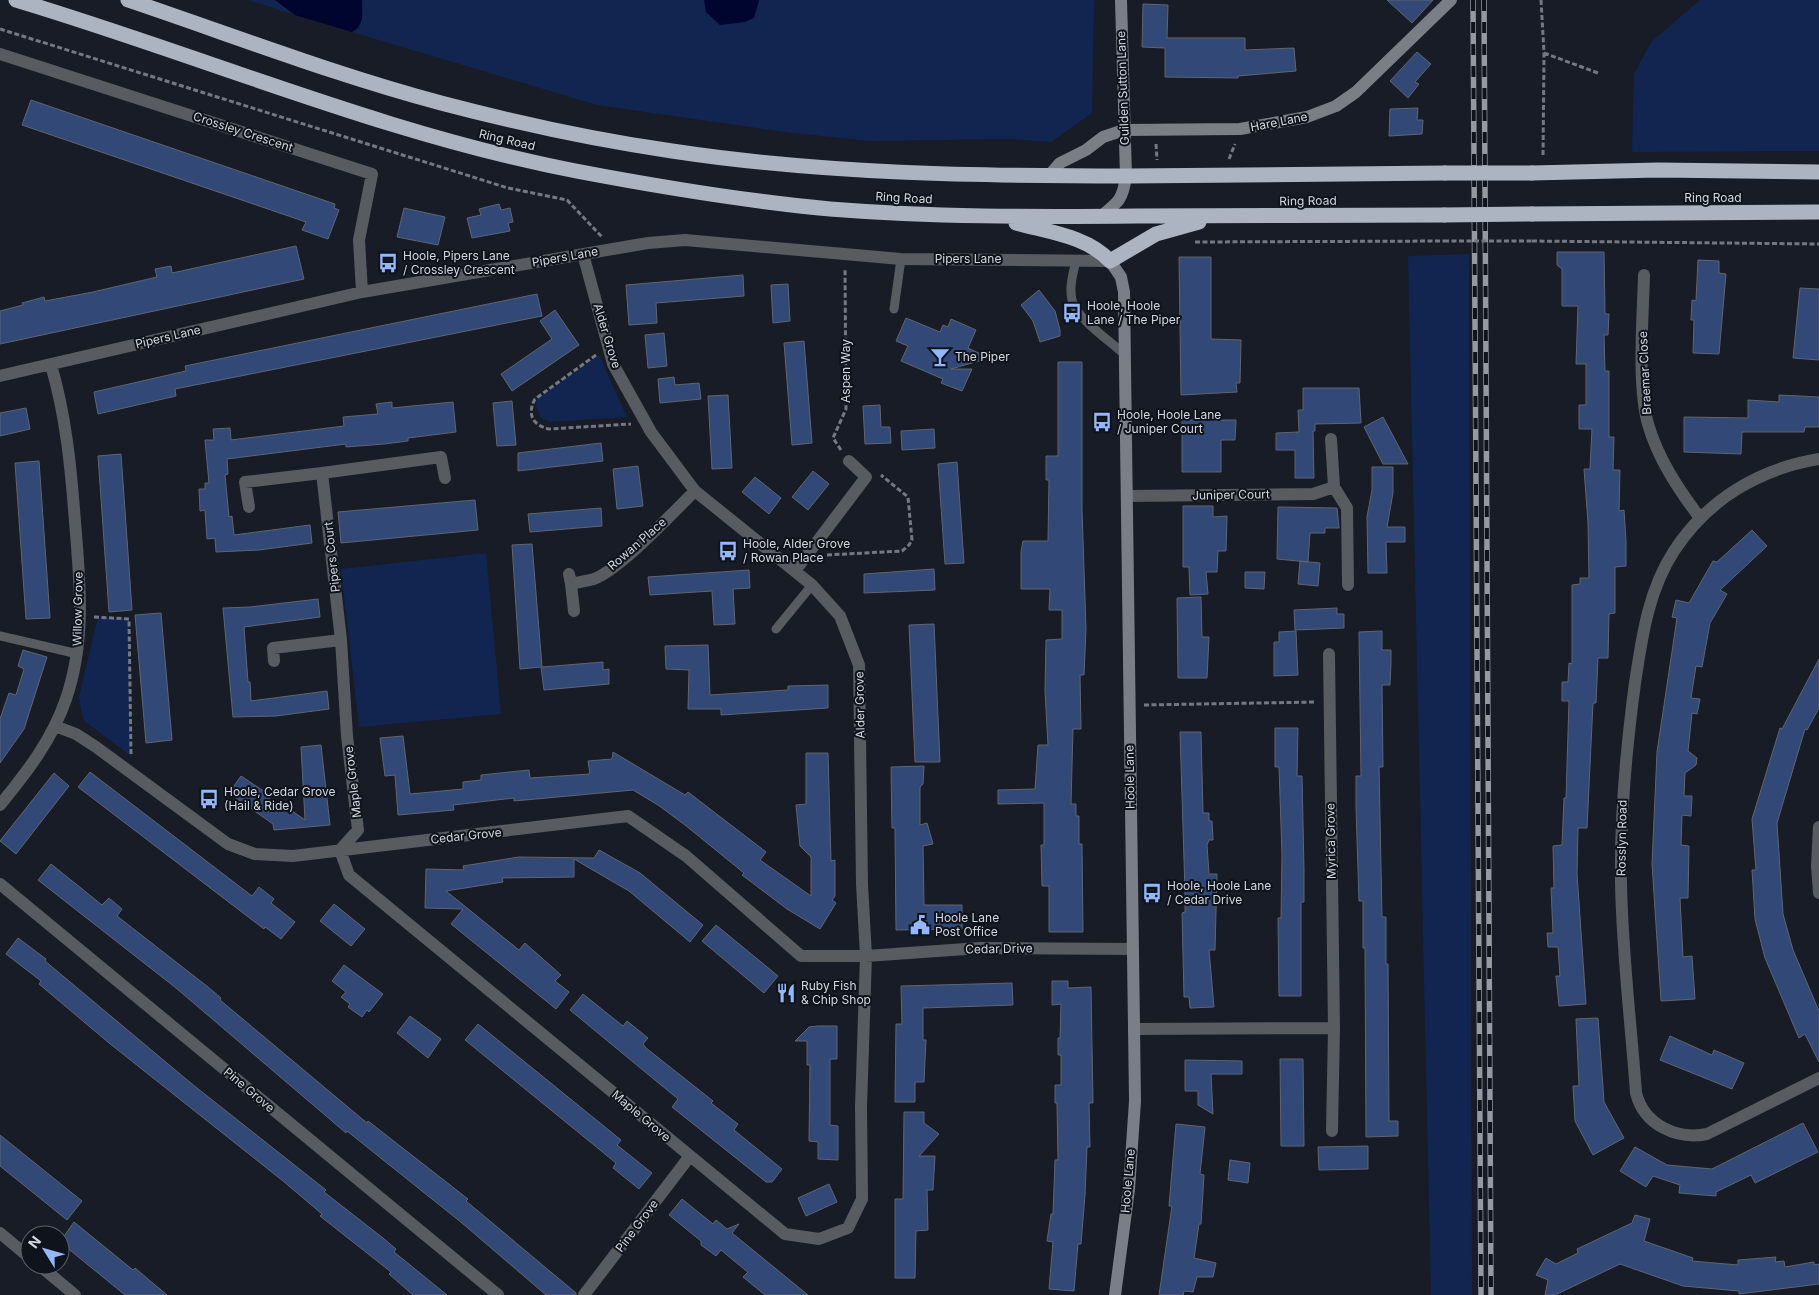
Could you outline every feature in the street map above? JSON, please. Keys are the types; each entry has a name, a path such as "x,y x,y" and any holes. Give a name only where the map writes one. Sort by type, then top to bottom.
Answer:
{"highway":[{"name":"Ring Road","path":"16,0 107,27 392,124 483,150 556,166 722,197 831,209 998,218 1819,212"},
{"name":"Ring Road","path":"128,0 310,62 440,102 534,125 670,151 769,164 875,172 1048,177 1537,173 1658,170 1819,172"},
{"path":"998,218 1088,244 1100,250 1110,261 1156,234 1216,217"}],"street":[{"name":"Guilden Sutton Lane","path":"1100,217 1119,202 1124,192 1126,176 1121,0"},
{"name":"Hare Lane","path":"1124,130 1240,129 1307,117 1336,106 1356,92 1449,2"},
{"name":"Crossley Crescent","path":"0,54 372,174 358,240 362,292"},
{"path":"1048,177 1060,163 1086,150 1103,137 1124,130"},
{"name":"Pipers Lane","path":"0,376 362,292 648,242 685,240 901,259 1110,261"},
{"name":"Alder Grove","path":"583,254 613,364 646,423 695,491 812,585 840,616 859,665 862,884 866,956"},
{"name":"Hoole Lane","path":"1110,261 1121,278 1124,292 1135,1101 1129,1189 1115,1295"},
{"name":"Braemar Close","path":"1644,275 1643,380 1648,424 1674,482 1700,518"},
{"name":"Willow Grove","path":"0,805 36,759 55,726 66,698 78,654 81,590 70,461 66,426 51,364"},
{"path":"1332,439 1334,487 1347,508 1348,585"},
{"path":"249,507 246,482 322,474 441,457 446,478"},
{"name":"Rosslyn Road","path":"1819,459 1787,464 1755,478 1727,495 1700,518 1674,551 1654,590 1642,634 1627,742 1621,813 1621,884 1636,1093 1640,1105 1657,1124 1677,1134 1696,1136 1707,1134 1819,1078"},
{"path":"795,571 809,556 866,478 849,462"},
{"name":"Pipers Court","path":"322,474 341,640 348,736"},
{"name":"Juniper Court","path":"1127,496 1313,494 1334,487"},
{"name":"Rowan Place","path":"574,612 570,579 594,578 607,571 644,541 695,491"},
{"path":"274,661 273,648 341,640"},
{"name":"Myrica Grove","path":"1329,654 1334,1028 1332,1131"},
{"name":"Cedar Grove","path":"55,726 76,734 228,844 242,851 269,856 293,856 628,816 686,856 801,956 866,956"},
{"name":"Maple Grove","path":"348,736 358,830 340,850 349,875 786,1234 820,1239 848,1228 862,1199 861,1107 866,956"},
{"path":"1819,827 1817,866 1819,893"},
{"name":"Pine Grove","path":"0,884 498,1295"},
{"name":"Cedar Drive","path":"866,956 980,948 1133,949"},
{"path":"1134,1029 1334,1028"},
{"name":"Pine Grove","path":"584,1295 690,1156"},
{"path":"0,1233 20,1250"},
{"path":"51,1275 75,1295"}],"lane":[{"path":"894,309 901,259"},
{"path":"1076,261 1071,287 1072,301 1078,312 1124,354"},
{"path":"776,629 812,585"},
{"path":"0,636 78,654"}],"path":[{"path":"1537,173 1544,53 1541,0"},
{"path":"0,29 508,188 567,200 612,248"},
{"path":"1544,53 1598,73"},
{"path":"1223,175 1240,129"},
{"path":"1192,242 1532,241 1819,244"},
{"name":"Aspen Way","path":"845,253 846,409 833,438 849,462"},
{"path":"608,346 539,395 530,408 531,418 540,427 549,429 646,423"},
{"path":"809,556 902,551 910,545 912,540 908,497 878,473"},
{"path":"79,616 129,619 131,773"},
{"path":"1129,705 1329,702"}],"shaded area":[{"path":"249,0 275,0 295,15"},
{"path":"275,0 362,0 362,18 359,26 352,32 295,15"},
{"path":"362,0 1094,0 1092,113 1051,142 1009,139 870,141 784,132 597,105 352,32 359,28"},
{"path":"704,0 759,1 754,18 745,22 720,25 706,12"},
{"path":"1700,0 1819,0 1819,151 1632,152 1634,74 1651,42"},
{"path":"1469,254 1472,1295 1431,1295 1408,256"},
{"path":"599,355 627,417 551,422 541,418 536,406 537,399"},
{"path":"486,553 501,714 359,727 341,569"},
{"path":"98,617 129,619 131,756 83,720 79,697"}],"building":[{"path":"1387,0 1433,0 1412,23"},
{"path":"1143,4 1168,5 1167,38 1245,38 1245,50 1294,48 1296,71 1238,76 1238,78 1165,77 1165,48 1142,47"},
{"path":"1417,52 1431,64 1415,82 1419,84 1408,98 1390,81"},
{"path":"31,100 335,204 334,208 339,210 328,239 302,230 306,222 22,125"},
{"path":"1418,108 1417,120 1423,120 1422,134 1389,136 1390,109"},
{"path":"499,204 501,210 510,208 513,222 508,223 510,231 472,238 467,218 481,215 479,209"},
{"path":"404,208 445,217 438,245 397,237"},
{"path":"296,246 304,279 0,344 0,311 23,305 22,303 44,297 45,301 93,292 157,277 155,269 171,266 172,273"},
{"path":"1557,252 1604,252 1605,314 1609,314 1608,335 1604,335 1605,371 1609,371 1609,437 1614,437 1613,470 1620,470 1619,511 1624,510 1626,541 1626,566 1615,567 1615,613 1609,614 1608,658 1598,658 1596,703 1593,703 1587,828 1578,828 1577,874 1586,1004 1559,1006 1556,976 1560,976 1558,947 1548,947 1547,933 1553,933 1551,888 1554,888 1553,846 1562,845 1564,798 1566,798 1569,701 1562,701 1562,682 1568,682 1569,663 1572,664 1572,585 1580,584 1580,578 1589,578 1588,523 1584,469 1590,469 1592,429 1579,429 1579,405 1586,405 1586,364 1576,364 1578,306 1562,306 1562,269 1557,265"},
{"path":"1179,257 1211,257 1211,339 1241,340 1240,383 1236,383 1237,392 1181,395"},
{"path":"1698,260 1719,261 1719,273 1726,274 1719,354 1693,353 1694,320 1691,320 1692,300 1696,301"},
{"path":"743,275 744,296 656,303 657,323 629,325 626,285"},
{"path":"788,284 790,321 773,323 771,285"},
{"path":"1800,288 1819,289 1819,360 1793,358"},
{"path":"1039,290 1055,311 1060,330 1060,336 1040,342 1033,321 1021,305"},
{"path":"537,294 542,316 175,389 176,396 98,414 94,392 186,371 185,366"},
{"path":"555,310 579,345 512,391 501,374 552,339 540,321"},
{"name":"The Piper","path":"906,318 940,332 943,325 948,327 951,319 976,330 968,348 989,358 951,369 972,369 962,391 941,383 943,379 901,361 908,346 896,341"},
{"path":"664,333 667,366 648,368 645,335"},
{"path":"804,341 812,443 792,445 784,343"},
{"path":"1058,362 1082,362 1082,510 1086,629 1084,675 1080,675 1081,729 1073,729 1071,804 1076,804 1076,816 1079,816 1079,844 1082,844 1083,932 1049,932 1049,886 1042,886 1041,845 1044,845 1044,803 998,804 998,790 1035,789 1038,745 1048,745 1045,691 1046,640 1062,639 1062,610 1049,610 1050,589 1021,589 1021,552 1023,541 1048,541 1049,480 1046,480 1046,456 1058,456"},
{"path":"674,377 675,385 699,383 701,399 660,403 658,379"},
{"path":"1303,388 1359,388 1361,423 1315,424 1315,431 1313,431 1314,478 1295,478 1295,450 1276,450 1276,433 1299,432 1298,410 1303,410"},
{"path":"728,395 732,468 712,469 708,396"},
{"path":"1779,395 1819,397 1819,427 1805,427 1804,432 1742,432 1741,454 1684,452 1684,417 1748,418 1748,400 1779,402"},
{"path":"512,401 516,445 497,446 493,403"},
{"path":"392,402 392,408 453,402 456,432 408,438 408,441 384,444 346,447 346,444 227,459 228,474 225,475 229,517 232,516 234,535 310,525 312,543 259,550 216,552 215,538 207,539 205,510 200,511 199,489 205,489 205,483 209,483 205,440 214,440 213,429 230,428 231,440 344,426 343,417 378,414 376,404"},
{"path":"880,405 881,427 890,427 891,443 865,444 863,406"},
{"path":"26,408 30,429 0,436 0,413"},
{"path":"1383,417 1408,464 1383,464 1364,427"},
{"path":"1182,420 1236,420 1235,440 1221,440 1221,472 1182,472"},
{"path":"934,429 935,448 902,450 901,431"},
{"path":"601,443 603,461 518,471 518,453"},
{"path":"121,454 132,610 109,612 98,456"},
{"path":"39,461 50,618 26,619 15,463"},
{"path":"957,462 964,563 945,564 938,464"},
{"path":"638,466 643,506 617,509 613,469"},
{"path":"1372,467 1393,467 1393,493 1387,527 1405,527 1405,542 1386,542 1387,573 1368,573 1367,517 1372,490"},
{"path":"813,471 829,484 808,510 792,497"},
{"path":"755,477 781,498 769,514 742,492"},
{"path":"475,500 478,530 341,543 338,512"},
{"path":"1183,506 1213,506 1213,517 1227,516 1226,551 1218,551 1217,572 1206,572 1208,594 1190,595 1189,567 1183,567"},
{"path":"1278,507 1337,508 1339,528 1325,528 1325,533 1310,533 1308,562 1277,559"},
{"path":"601,508 602,526 530,532 528,514"},
{"path":"1752,530 1767,546 1720,590 1727,594 1710,623 1702,667 1696,666 1691,698 1700,699 1697,714 1692,713 1688,751 1697,758 1696,765 1685,773 1684,796 1692,796 1691,816 1682,815 1681,845 1689,846 1688,898 1680,898 1683,957 1692,956 1695,999 1661,1001 1652,864 1657,752 1677,618 1672,617 1676,600 1689,603 1713,561 1717,562"},
{"path":"532,544 542,667 603,662 603,670 609,669 609,684 544,690 541,667 520,669 512,545"},
{"path":"1300,561 1320,563 1318,586 1298,584"},
{"path":"934,569 935,590 864,593 864,574"},
{"path":"749,570 750,588 733,589 735,624 714,625 712,591 650,595 648,577"},
{"path":"1245,572 1265,572 1264,589 1245,588"},
{"path":"1201,597 1202,637 1209,637 1207,678 1178,678 1177,598"},
{"path":"318,599 320,617 244,627 248,682 250,682 251,701 327,691 329,709 276,716 233,717 223,608 250,607"},
{"path":"1337,608 1337,614 1344,614 1344,628 1295,630 1294,610"},
{"path":"161,613 172,740 146,743 135,615"},
{"path":"934,624 940,762 915,762 909,625"},
{"path":"1296,631 1298,675 1274,676 1274,642 1279,642 1279,632"},
{"path":"1382,631 1382,650 1391,650 1391,662 1390,685 1382,685 1383,767 1379,767 1382,917 1386,917 1386,964 1388,964 1389,1121 1398,1121 1398,1136 1366,1137 1365,948 1363,948 1363,901 1359,901 1356,807 1356,776 1361,776 1359,632"},
{"path":"708,645 710,695 788,690 788,686 828,685 828,708 721,715 721,709 688,709 689,670 666,669 665,646"},
{"path":"23,650 47,657 24,729 0,763 0,719 9,693 16,695 24,669 18,666"},
{"path":"1819,659 1819,708 1807,730 1805,729 1777,823 1783,914 1793,950 1819,1011 1819,1062 1805,1034 1799,1038 1765,958 1755,919 1752,870 1756,870 1752,819 1780,728 1782,729"},
{"path":"1275,728 1298,728 1297,776 1302,776 1304,871 1304,902 1301,902 1301,996 1279,996 1278,918 1281,918 1282,855 1279,767 1275,767"},
{"path":"1180,732 1201,732 1203,813 1209,813 1209,821 1212,821 1213,840 1209,840 1207,845 1209,874 1217,874 1215,950 1209,950 1214,1007 1190,1008 1189,997 1184,997 1182,913 1185,912 1185,891"},
{"path":"403,736 410,794 463,789 463,782 481,780 481,775 529,770 530,778 590,774 588,761 612,759 613,752 685,795 688,792 766,852 760,860 811,896 811,857 800,846 796,805 806,804 806,753 828,753 831,861 835,860 835,896 832,900 836,903 820,929 787,909 742,875 744,873 685,825 658,805 633,790 514,801 514,798 453,805 454,810 398,815 395,775 385,776 380,738"},
{"path":"321,745 330,825 274,830 273,824 229,793 241,776 271,796 262,810 288,808 305,820 301,747"},
{"path":"924,766 923,784 920,787 920,825 927,823 933,844 923,846 924,905 962,905 962,929 896,930 895,828 892,828 891,767"},
{"path":"90,772 252,896 259,887 274,899 271,903 295,922 281,939 265,927 264,929 78,787"},
{"path":"54,773 69,786 16,854 0,841"},
{"path":"599,850 640,873 703,925 690,942 629,891 574,859 574,877 502,878 503,882 446,891 519,950 525,943 561,975 555,981 569,992 556,1009 451,924 463,909 425,908 426,869 464,870 463,866 519,857 594,858"},
{"path":"51,864 102,905 109,898 122,909 117,916 208,987 221,998 220,1000 367,1123 368,1121 468,1199 466,1201 576,1293 576,1295 546,1295 462,1223 347,1131 346,1133 176,988 38,880"},
{"path":"334,904 365,929 351,946 320,921"},
{"path":"716,925 778,976 764,993 702,941"},
{"path":"18,938 46,959 45,961 192,1084 326,1190 324,1192 383,1238 396,1249 394,1252 447,1295 413,1295 389,1274 391,1272 320,1216 322,1214 283,1181 109,1043 39,984 41,981 6,954"},
{"path":"344,965 383,994 369,1012 367,1010 362,1017 348,1007 350,1004 341,997 346,992 332,981"},
{"path":"1052,981 1068,981 1068,988 1091,987 1093,1103 1089,1103 1090,1147 1087,1147 1081,1244 1078,1244 1074,1291 1049,1289 1053,1242 1047,1241 1051,1214 1053,1214 1055,1160 1058,1160 1055,1085 1061,1085 1061,1055 1058,1055 1058,1038 1060,1038 1061,1004 1052,1005"},
{"path":"1012,983 1013,1005 923,1008 923,1040 926,1040 924,1082 915,1082 915,1102 895,1102 896,1024 902,1024 901,986"},
{"path":"583,994 623,1026 627,1021 648,1038 643,1044 646,1048 713,1101 711,1103 738,1124 734,1130 782,1169 772,1182 766,1182 672,1107 678,1099 570,1010"},
{"path":"410,1016 441,1039 428,1058 397,1033"},
{"path":"1598,1018 1604,1102 1624,1138 1593,1155 1575,1121 1573,1086 1579,1086 1576,1019"},
{"path":"478,1024 621,1140 617,1145 652,1173 639,1189 613,1168 616,1163 465,1040"},
{"path":"837,1026 837,1059 830,1059 830,1125 838,1126 838,1160 818,1159 818,1142 809,1141 810,1065 807,1065 807,1041 795,1041 809,1027"},
{"path":"1670,1036 1712,1055 1714,1050 1744,1063 1732,1089 1660,1060"},
{"path":"1280,1059 1303,1059 1304,1146 1281,1146"},
{"path":"1185,1060 1242,1061 1242,1074 1211,1074 1213,1114 1198,1105 1198,1091 1185,1091"},
{"path":"904,1112 924,1112 924,1123 939,1134 919,1156 935,1156 933,1190 927,1190 928,1230 916,1231 915,1278 895,1278 895,1199 903,1199"},
{"path":"1803,1123 1818,1152 1755,1183 1751,1175 1716,1192 1716,1196 1679,1193 1680,1185 1653,1176 1646,1187 1620,1171 1635,1147 1667,1165 1712,1169"},
{"path":"1176,1124 1205,1127 1200,1174 1204,1175 1201,1224 1199,1224 1194,1258 1216,1263 1213,1277 1197,1277 1193,1292 1184,1291 1183,1295 1159,1295 1172,1206 1169,1206"},
{"path":"0,1135 82,1201 67,1220 0,1166"},
{"path":"1368,1146 1368,1169 1319,1170 1318,1147"},
{"path":"1230,1160 1250,1163 1248,1183 1228,1180"},
{"path":"829,1184 837,1202 806,1216 798,1198"},
{"path":"682,1199 713,1224 716,1220 727,1229 739,1224 732,1233 808,1295 765,1295 743,1277 748,1272 721,1250 716,1256 701,1245 701,1241 669,1215"},
{"path":"1635,1215 1650,1219 1644,1241 1693,1258 1692,1261 1738,1265 1738,1260 1776,1257 1775,1262 1784,1261 1785,1267 1814,1262 1814,1265 1819,1264 1819,1284 1739,1294 1739,1291 1683,1286 1620,1264 1555,1295 1545,1295 1548,1280 1536,1275 1546,1258 1556,1264 1578,1253 1577,1249 1632,1223"},
{"path":"74,1222 167,1295 125,1295 70,1250 70,1228"}],"railway":[{"path":"1473,0 1481,1295"},
{"path":"1484,0 1491,1295"}],"place":[{"name":"Hoole, Pipers Lane / Crossley Crescent","path":"388,263"},
{"name":"Hoole, Hoole Lane / The Piper","path":"1072,313"},
{"name":"The Piper","path":"940,357"},
{"name":"Hoole, Hoole Lane / Juniper Court","path":"1102,422"},
{"name":"Hoole, Alder Grove / Rowan Place","path":"728,551"},
{"name":"Hoole, Cedar Grove (Hail & Ride)","path":"209,799"},
{"name":"Hoole, Hoole Lane / Cedar Drive","path":"1152,893"},
{"name":"Hoole Lane Post Office","path":"920,925"},
{"name":"Ruby Fish & Chip Shop","path":"786,993"}]}
